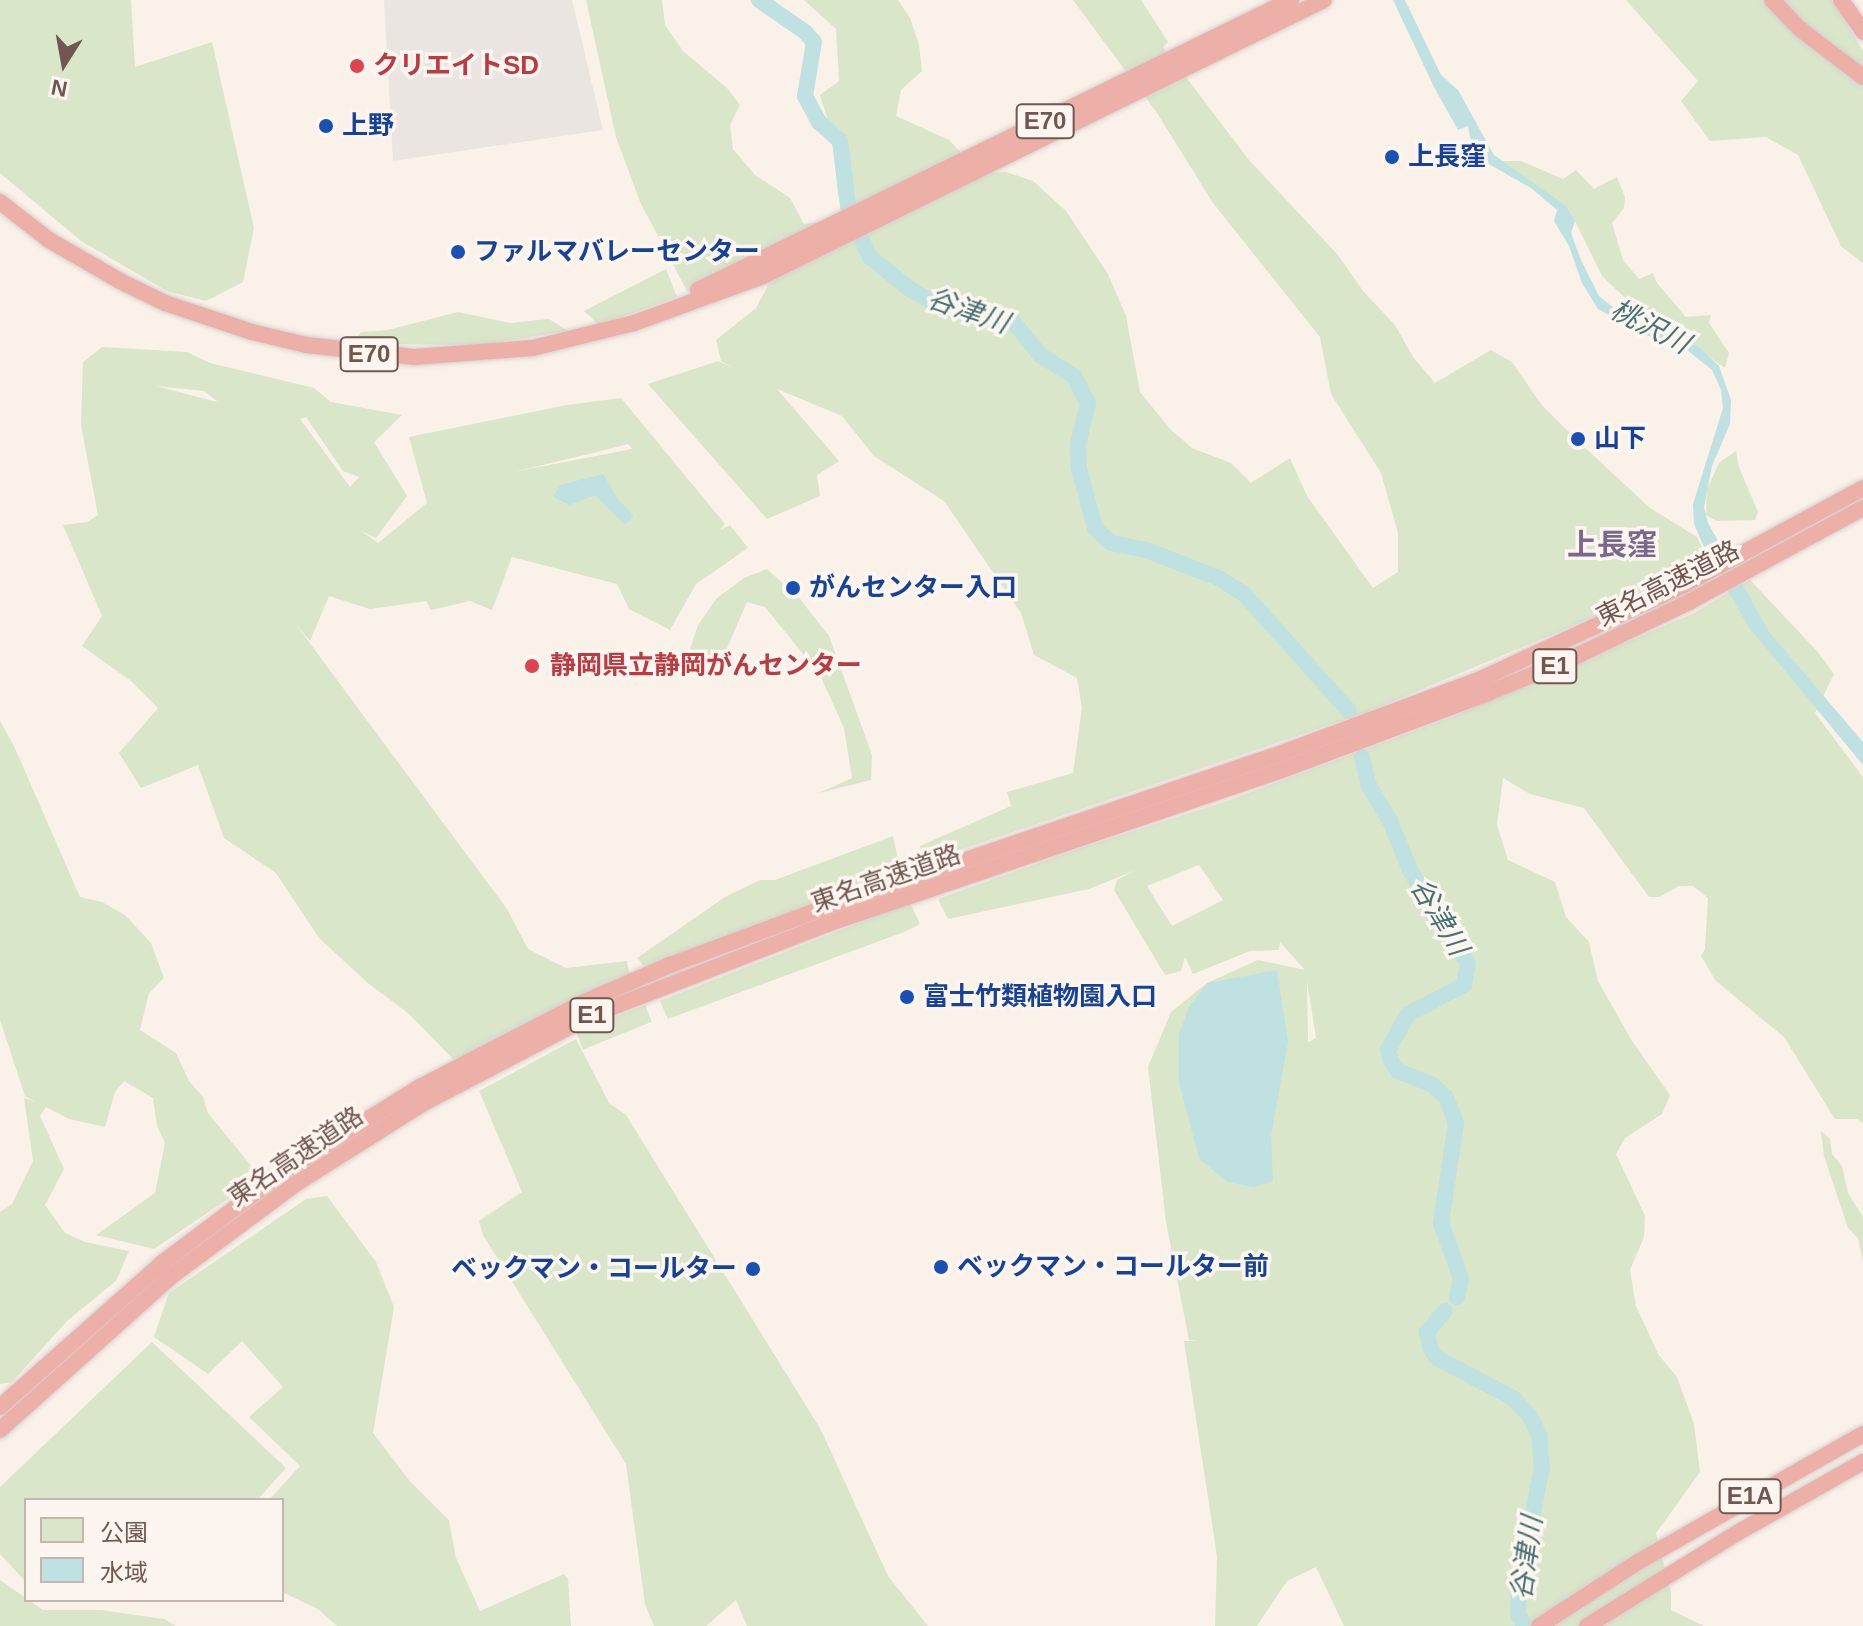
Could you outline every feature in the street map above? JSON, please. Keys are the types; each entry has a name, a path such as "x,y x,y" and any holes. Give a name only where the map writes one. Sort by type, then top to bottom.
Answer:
{"highway":[{"name":"E70","path":"0,202 72,254 165,303 252,332 364,354 481,355 533,348 634,323 759,270 1150,77 1291,0"},
{"name":"E70","path":"1150,77 1324,0"},
{"path":"1772,0 1800,29 1863,77"},
{"path":"1841,0 1863,31"},
{"path":"1850,0 1863,31"},
{"name":"E70","path":"0,193 86,256 167,298 253,327 365,349 481,350 570,336 633,317 759,270"},
{"name":"東名高速道路","path":"1413,714 1682,586 1863,488"},
{"name":"東名高速道路","path":"0,1430 106,1332 232,1230 360,1141 485,1069 590,1016 744,955 1566,661 1691,601 1863,508"},
{"name":"東名高速道路","path":"0,1407 95,1319 231,1210 355,1126 479,1054 582,1003 697,955 836,903 1274,764"},
{"name":"E1A","path":"1539,1626 1638,1562 1863,1431"},
{"name":"E1A","path":"1587,1626 1649,1586 1863,1463"}],"shaded area":[{"path":"384,0 572,0 603,130 393,161"}],"green space":[{"path":"0,0 131,0 135,67 212,42 254,228 243,282 206,301 167,291 81,241 0,173"},
{"path":"586,0 662,0 665,25 683,51 727,88 740,105 730,125 733,149 755,175 790,198 804,224 824,221 844,209 838,195 832,133 820,95 839,81 836,29 804,0 898,0 910,18 919,45 922,71 901,90 896,116 949,140 980,173 1006,172 1033,181 1066,211 1108,274 1126,316 1140,392 1170,429 1192,448 1231,463 1251,483 1290,458 1307,496 1373,588 1398,572 1398,533 1381,473 1331,394 1320,337 1213,203 1157,113 1073,0 1141,0 1168,42 1163,47 1249,160 1338,255 1363,291 1395,325 1413,357 1435,383 1491,350 1512,362 1541,404 1650,508 1697,537 1709,561 1599,615 1365,713 924,862 920,846 1011,806 1007,792 1073,773 1082,708 1077,678 1034,655 1021,613 944,501 874,456 842,416 777,389 839,461 817,475 820,496 767,519 648,384 718,361 733,368 721,361 716,340 756,308 772,278 758,257 687,291 640,202 616,137"},
{"path":"1626,0 1767,0 1863,84 1863,263 1841,246 1798,155 1766,137 1710,141 1681,101 1698,81"},
{"path":"1778,0 1832,0 1863,51 1863,68 1818,37"},
{"path":"1502,161 1521,161 1563,179 1576,170 1594,189 1617,177 1625,197 1624,208 1612,223 1623,260 1639,279 1653,273 1657,283 1686,317 1711,315 1709,323 1729,353 1725,368 1623,296 1602,276 1575,221"},
{"path":"666,269 677,297 599,325 584,311"},
{"path":"458,312 510,323 549,319 568,331 479,345 378,344 357,338 361,332 388,330"},
{"path":"102,347 187,352 210,363 314,388 331,402 402,415 374,442 407,496 376,538 361,531 378,543 427,503 409,437 567,405 621,398 725,524 720,530 730,525 748,548 696,584 670,630 629,609 617,584 512,557 492,610 470,601 431,610 426,601 370,609 329,596 310,641 294,622 507,909 528,949 566,968 627,961 630,979 555,1010 454,1060 408,1013 369,984 319,938 276,873 224,838 198,765 141,788 119,753 158,708 131,681 82,646 102,616 63,525 87,522 98,515 81,425 83,362","holes":["156,386 204,391 218,402 217,402","306,417 343,471 359,477 350,487 300,419","628,444 632,449 513,472"]},
{"path":"1736,451 1739,467 1758,512 1755,520 1717,521 1706,515 1707,489 1719,463"},
{"path":"767,569 800,599 829,636 872,755 871,780 819,793 852,778 844,728 820,675 765,607 747,602 713,680 684,668 698,625 716,599 744,578"},
{"path":"1750,580 1817,651 1834,674 1815,713 1863,777 1863,1123 1857,1119 1835,1119 1784,1037 1716,981 1701,956 1705,949 1708,898 1693,886 1679,886 1659,897 1649,897 1584,808 1530,794 1503,778 1497,825 1508,860 1555,882 1566,917 1589,942 1598,981 1632,1041 1670,1095 1662,1114 1625,1138 1616,1154 1645,1216 1644,1237 1630,1270 1636,1306 1658,1354 1677,1377 1694,1424 1700,1472 1656,1533 1671,1593 1671,1610 1704,1626 1344,1626 1316,1567 1287,1581 1257,1626 1215,1626 1217,1556 1184,1341 1197,1341 1189,1340 1166,1222 1148,1067 1171,1012 1207,983 1258,960 1305,970 1280,942 1279,950 1250,951 1193,974 1185,957 1181,971 1165,975 1114,890 1117,880 1136,870 1089,889 948,919 938,899 1227,801 1454,716 1692,614","holes":["1199,865 1223,900 1172,926 1147,886","1307,981 1316,1038 1309,1042 1308,1042"]},
{"path":"0,721 14,746 80,897 102,902 125,915 151,943 164,978 149,993 140,1030 176,1053 189,1081 203,1097 208,1113 252,1167 229,1198 154,1249 96,1235 155,1193 165,1143 157,1126 153,1098 124,1081 115,1092 105,1127 69,1119 46,1107 40,1116 64,1169 45,1205 65,1233 85,1242 129,1251 116,1281 67,1321 12,1382 0,1384 0,1212 12,1204 33,1161 24,1098 35,1102 25,1096 0,1020"},
{"path":"893,836 901,874 647,970 637,958 725,897 760,880 775,880"},
{"path":"910,903 920,924 904,932 668,1019 660,1001"},
{"path":"645,1005 652,1022 583,1049 576,1033"},
{"path":"576,1039 609,1103 626,1115 821,1430 888,1576 928,1626 747,1626 736,1600 706,1626 654,1626 645,1604 626,1464 483,1235 479,1221 522,1192 479,1091"},
{"path":"1821,1131 1830,1139 1832,1154 1842,1166 1848,1193 1863,1217 1863,1262 1858,1238 1848,1228 1824,1156"},
{"path":"327,1196 376,1262 394,1307 373,1433 409,1480 449,1520 456,1558 480,1611 564,1574 568,1579 571,1626 337,1626 318,1609 284,1593 284,1498 271,1498 300,1466 249,1417 283,1387 242,1341 208,1374 154,1337 169,1293 306,1199"},
{"path":"152,1342 286,1468 259,1498 24,1498 24,1580 0,1554 0,1487"},
{"path":"0,1580 24,1597 24,1602 32,1602 43,1610 101,1610 164,1619 176,1626 0,1626"}],"water":[{"name":"桃沢川","path":"1393,0 1405,0 1441,75 1458,90 1494,155 1566,206 1575,221 1571,233 1599,296 1624,316 1699,347 1719,366 1731,400 1730,424 1712,466 1704,507 1708,523 1769,632 1863,742 1863,765 1748,626 1707,554 1694,524 1693,504 1723,408 1721,390 1712,370 1686,349 1643,334 1598,309 1582,283 1569,246 1554,221 1557,210 1531,188 1480,159 1472,146 1468,126 1458,130 1434,87"},
{"path":"603,474 618,499 634,516 625,525 595,495 570,505 553,497 560,485"},
{"path":"1277,970 1288,1042 1271,1136 1273,1181 1254,1187 1227,1182 1199,1158 1179,1082 1179,1034 1189,1007 1207,983"}],"waterway":[{"name":"谷津川","path":"759,0 805,32 814,42 805,96 819,122 840,141 849,213 870,257 911,290 945,309 971,315 993,314 1012,320 1040,355 1074,376 1088,403 1078,444 1079,468 1095,528 1111,543 1146,550 1219,578 1245,595 1349,711"},
{"name":"谷津川","path":"1362,757 1368,784 1390,821 1410,870 1468,964 1464,985 1408,1014 1388,1050 1398,1071 1432,1085 1446,1097 1456,1123 1441,1223 1461,1279 1457,1298"},
{"name":"谷津川","path":"1445,1311 1427,1332 1430,1348 1437,1358 1513,1398 1529,1415 1539,1435 1542,1467 1519,1584 1518,1615 1525,1626"}],"place":[{"name":"クリエイトSD","path":"357,66"},
{"name":"上野","path":"326,126"},
{"name":"上長窪","path":"1392,157"},
{"name":"ファルマバレーセンター","path":"458,252"},
{"name":"山下","path":"1578,439"},
{"name":"がんセンター入口","path":"793,588"},
{"name":"静岡県立静岡がんセンター","path":"532,666"},
{"name":"富士竹類植物園入口","path":"907,997"},
{"name":"ベックマン・コールター前","path":"941,1267"},
{"name":"ベックマン・コールター","path":"753,1269"}],"district":[{"name":"上長窪","path":"1612,545"}]}
